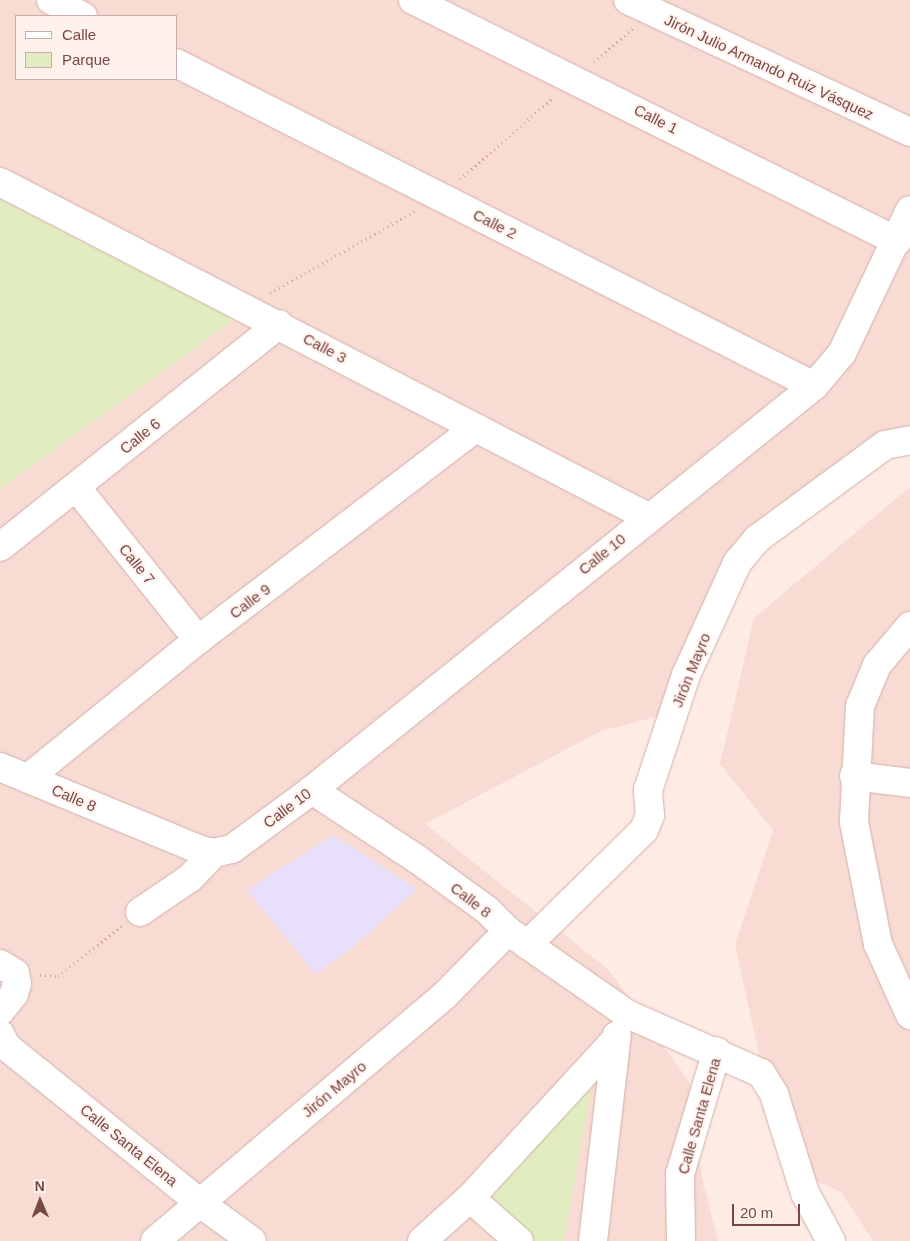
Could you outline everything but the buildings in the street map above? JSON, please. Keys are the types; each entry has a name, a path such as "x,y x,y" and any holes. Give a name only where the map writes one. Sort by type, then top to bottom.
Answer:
{"street":[{"path":"51,0 81,15"},
{"name":"Calle 1","path":"413,0 575,78 897,241"},
{"name":"Jirón Julio Armando Ruiz Vásquez","path":"640,6 910,132"},
{"name":"Calle 2","path":"178,64 814,386"},
{"name":"Calle 3","path":"0,182 279,324 475,428 648,516"},
{"name":"Calle 10","path":"140,912 190,878 223,851 312,790 648,516 814,386 842,353 897,241 910,210"},
{"name":"Calle 6","path":"0,547 279,324"},
{"name":"Calle 9","path":"28,778 198,640 475,428"},
{"name":"Jirón Mayro","path":"155,1241 445,995 518,938 644,830 650,815 648,790 686,676 738,563 757,539 885,445 910,440"},
{"name":"Calle 7","path":"76,488 198,640"},
{"path":"910,626 877,665 860,706 854,776 854,822 878,944 910,1015"},
{"name":"Calle 8","path":"0,767 200,850 223,851"},
{"path":"854,776 910,783"},
{"name":"Calle 8","path":"312,790 417,859 487,910 518,938 627,1014 717,1051 762,1073 774,1094 805,1193 831,1241"},
{"path":"0,1011 14,994 17,984 7,969"},
{"path":"593,1241 616,1039 627,1014"},
{"path":"422,1241 470,1198 616,1039"},
{"name":"Calle Santa Elena","path":"2,1047 200,1203 252,1241"},
{"name":"Calle Santa Elena","path":"681,1241 680,1174 717,1051"},
{"path":"470,1198 519,1241"}],"path":[{"path":"246,307 440,196 575,78 640,6"},
{"path":"7,969 58,976 140,912"}],"shaded area":[{"path":"0,0 910,0 910,425 755,535 679,711 601,731 425,824 609,970 690,1083 702,1177 718,1241 0,1241"},
{"path":"910,487 910,1241 873,1241 841,1192 783,1166 735,944 773,830 720,764 754,618"},
{"path":"333,835 417,889 350,950 315,974 247,890"}],"green space":[{"path":"0,199 235,319 0,489"},
{"path":"593,1078 564,1241 530,1241 484,1194"}]}
